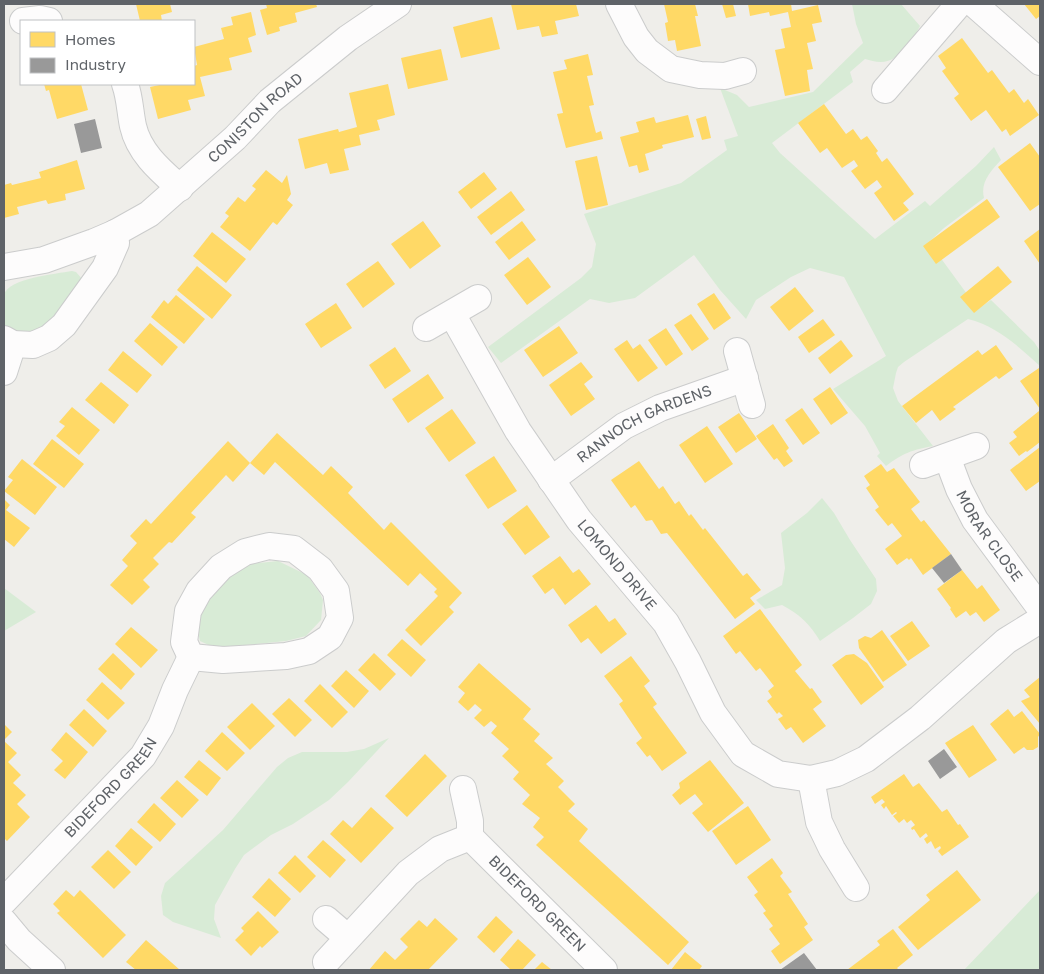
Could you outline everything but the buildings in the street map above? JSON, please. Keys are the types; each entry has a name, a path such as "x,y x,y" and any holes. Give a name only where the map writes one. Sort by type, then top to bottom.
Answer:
{"street":[{"name":"CONISTON ROAD","path":"4,267 44,260 115,233 149,214 235,138 270,101 348,38 398,4"},
{"path":"619,4 636,37 647,51 671,69 725,76 743,71"},
{"path":"885,90 959,4"},
{"path":"974,4 1040,62"},
{"path":"31,20 44,20"},
{"path":"4,24 20,21"},
{"path":"125,85 129,95 134,128 140,145 149,158 180,188"},
{"path":"4,372 8,342 32,345 48,338 64,325 105,268 116,243 115,233"},
{"path":"426,328 478,298"},
{"name":"LOMOND DRIVE","path":"452,314 518,431 551,480 579,520 666,623 688,662 713,714 743,754 778,774 811,779 837,773 866,759 920,718 1006,641 1040,620"},
{"path":"737,351 752,405"},
{"name":"RANNOCH GARDENS","path":"551,480 624,426 660,408 745,378"},
{"path":"923,465 976,446"},
{"name":"MORAR CLOSE","path":"947,457 959,489 975,520 1040,608"},
{"path":"269,546 294,550 320,569 336,591 340,618 330,637 310,651 286,656 223,660 191,657 184,642 188,611 199,591 221,567 245,552 269,546"},
{"name":"BIDEFORD GREEN","path":"4,901 143,756 161,726 175,690 191,657"},
{"path":"811,779 819,822 832,850 856,888"},
{"path":"326,962 408,873 440,849 470,838 470,821 463,788"},
{"name":"BIDEFORD GREEN","path":"470,838 604,970"},
{"path":"326,919 347,938"},
{"path":"4,922 19,940 52,970"}],"green space":[{"path":"852,4 901,4 920,26 909,44 899,55 888,61 881,62 865,59 850,72 853,82 772,143 780,153 875,239 925,201 930,206 976,166 994,147 1001,160 985,182 984,198 944,228 929,242 978,309 991,300 1034,342 1040,351 1040,366 998,332 979,322 968,319 898,367 893,388 898,401 933,446 908,453 886,466 877,456 880,453 865,426 833,389 886,356 844,277 810,268 791,277 756,300 746,319 720,290 694,255 635,298 609,303 590,299 501,363 488,347 581,278 592,267 596,244 584,214 681,183 727,150 724,140 738,136 720,88 737,95 749,107 813,92 863,43 856,24"},
{"path":"72,271 76,272 83,280 73,298 36,335 4,330 3,303 7,289 23,281"},
{"path":"822,498 834,513 876,579 877,591 871,604 820,641 812,629 788,608 782,605 765,609 756,600 782,585 785,568 781,533 807,513"},
{"path":"278,561 307,575 323,600 321,620 306,636 286,641 215,648 200,641 197,628 201,608 233,572 249,564"},
{"path":"4,588 36,612 4,631"},
{"path":"389,738 329,800 293,824 271,835 244,855 215,905 214,919 221,938 173,922 163,915 161,896 165,883 223,830 277,767 288,758 302,752 347,752 364,749"},
{"path":"1040,890 1040,970 964,970"}]}
